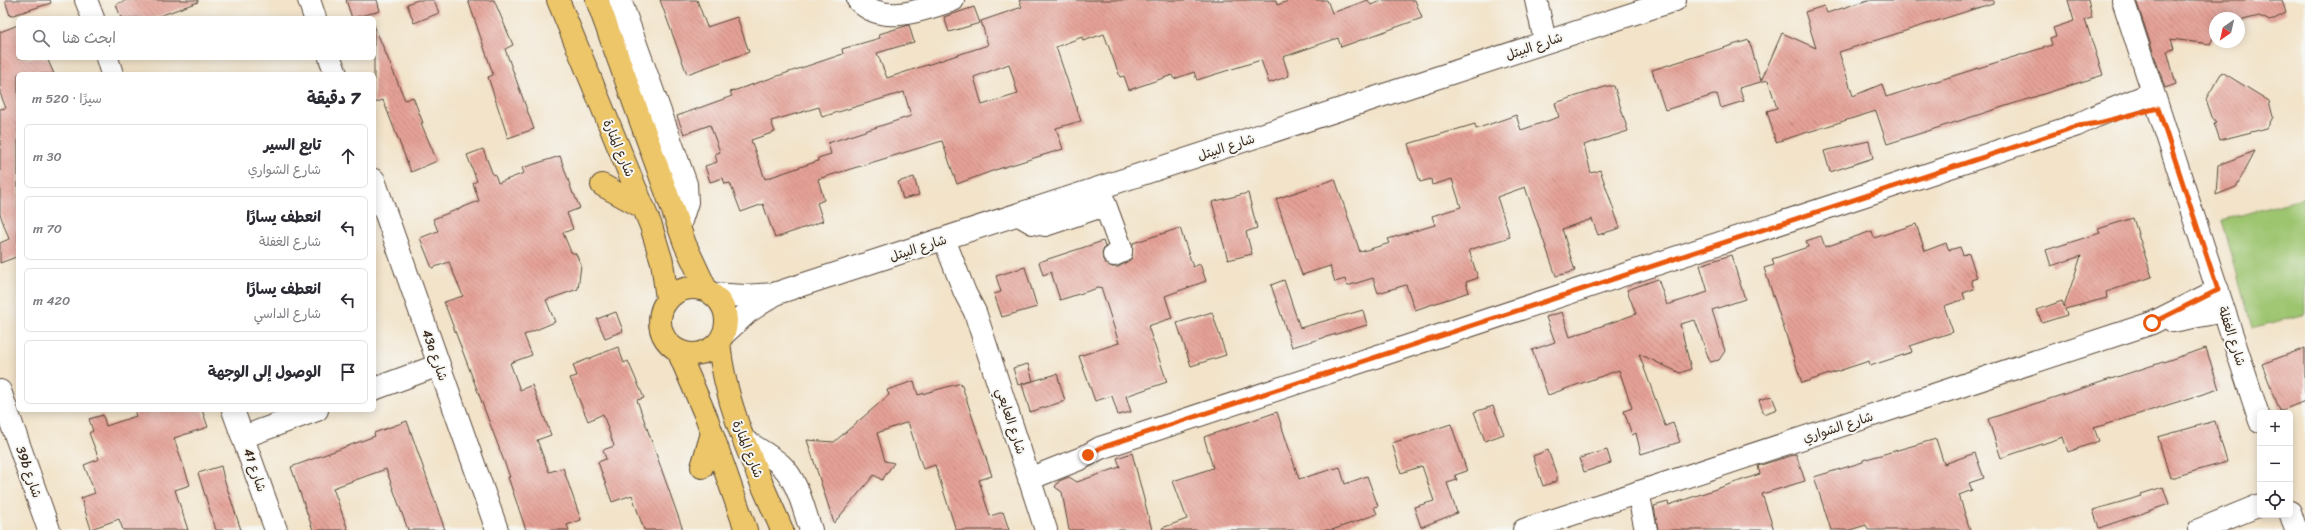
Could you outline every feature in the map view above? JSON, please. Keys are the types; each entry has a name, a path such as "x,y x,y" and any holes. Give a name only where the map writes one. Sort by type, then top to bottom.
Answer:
{"main road":[{"name":"شارع المنارة","path":"558,0 644,208 662,262 667,300"},
{"path":"597,0 691,260 709,292 724,308 726,319 721,339 711,349 700,354 689,354 678,351 669,345 660,328 662,308 675,292 685,288 696,288 709,292"},
{"path":"602,185 644,208"},
{"name":"شارع المنارة","path":"721,339 727,393 744,440 782,530"},
{"name":"شارع المنارة","path":"678,351 696,391 712,433 746,530"},
{"path":"702,467 712,433"}],"street":[{"path":"86,0 92,16"},
{"path":"309,0 314,16"},
{"path":"620,0 686,184 687,202 679,227"},
{"path":"861,2 889,14 902,15 953,0"},
{"path":"1536,0 1553,39"},
{"path":"1546,0 1553,39"},
{"name":"شارع البيتل","path":"709,292 745,296 777,293 1019,215 1102,197 1553,39 1630,8 1675,0"},
{"name":"شارع الغفلة","path":"2123,0 2257,412"},
{"path":"108,60 111,72"},
{"path":"331,60 335,72"},
{"path":"1027,471 1082,458 1100,448 2078,126 2096,116 2156,101"},
{"name":"43a شارع","path":"376,186 497,530"},
{"path":"1102,197 1121,248 1121,252 1114,255"},
{"name":"شارع العايعي","path":"952,237 965,294 975,312 1046,530"},
{"name":"شارع البيتل","path":"721,339 748,312 777,293"},
{"name":"شارع الشواري","path":"1524,530 2221,300"},
{"path":"376,388 439,365"},
{"name":"39b شارع","path":"0,391 49,530"},
{"name":"شارع 41","path":"234,412 276,530"},
{"path":"243,438 312,412"},
{"path":"744,440 776,460 788,473 796,488 811,530"},
{"path":"1630,495 1635,530"},
{"path":"1630,495 1646,530"},
{"path":"2207,527 2257,506"},
{"path":"2207,527 2257,517"},
{"path":"2292,518 2296,530"}],"green space":[{"path":"2305,198 2305,314 2252,328 2222,220"}],"building":[{"path":"5,0 50,0 51,3 10,16"},
{"path":"127,0 198,0 198,2 160,16 120,16 116,4"},
{"path":"346,0 377,0 380,11 360,16 351,16"},
{"path":"418,0 434,0 439,13 414,23 407,4"},
{"path":"468,0 494,0 513,45 505,49 534,129 508,138 488,77 493,75 492,71"},
{"path":"660,0 697,0 707,27 737,17 749,52 687,74"},
{"path":"1019,0 1276,0 1277,5 1291,0 1327,0 1332,13 1368,0 1371,5 1384,0 1415,0 1422,18 1341,47 1338,38 1283,57 1289,76 1269,83 1261,60 1197,80 1194,72 1174,79 1172,75 1129,90 1124,76 1120,77 1104,34 1083,41 1082,37 1056,47 1081,121 1056,128 1063,149 995,170 957,184 942,141 818,179 824,200 817,203 823,221 775,238 763,204 741,212 730,183 725,184 723,178 710,182 705,166 717,162 715,154 720,152 710,125 684,134 677,116 732,96 730,92 843,54 842,49 880,38 879,34 909,25 914,42 877,53 887,78 988,45 981,21 1022,7","holes":["1009,64 1018,94 982,105 974,77","904,92 911,116 828,143 831,154 818,158 818,161 765,179 751,140 775,132 771,121 819,107 822,117"]},
{"path":"1868,0 1993,0 1993,3 1839,52 1853,96 1882,84 1886,97 2052,45 2050,38 2056,36 2053,28 2074,21 2068,0 2088,0 2092,18 2085,20 2103,75 1887,144 1876,111 1776,142 1767,111 1777,108 1768,80 1739,88 1744,101 1721,108 1717,94 1665,110 1652,70 1749,40 1761,81 1782,33 1816,48 1805,12 1824,6 1827,13"},
{"path":"2136,0 2282,0 2286,13 2270,21 2259,16 2245,20 2245,12 2209,12 2209,44 2171,39 2174,49 2167,51 2176,84 2165,88"},
{"path":"974,7 980,23 949,32 944,17"},
{"path":"16,26 16,60 48,60 53,72 16,72 16,257 0,263 0,243 9,239 0,214 0,109 6,108 0,93 0,32"},
{"path":"376,30 405,100 413,97 423,123 421,123 437,161 411,172 383,100 376,102 376,72 374,72 374,60 376,60"},
{"path":"2222,72 2269,101 2273,117 2267,128 2220,140 2214,123 2216,122 2212,117 2206,99"},
{"path":"1608,86 1614,86 1628,131 1584,145 1591,173 1600,170 1620,228 1598,235 1592,219 1562,229 1575,271 1556,276 1525,187 1497,197 1510,237 1469,250 1478,278 1466,282 1469,292 1415,310 1406,285 1378,293 1373,278 1347,286 1345,279 1335,282 1330,266 1302,275 1276,199 1335,179 1360,252 1390,243 1388,239 1435,225 1432,216 1461,207 1452,179 1432,185 1431,179 1420,182 1408,144 1475,124 1476,129 1516,115 1521,130 1559,117 1555,103"},
{"path":"1869,141 1873,158 1830,172 1824,151"},
{"path":"483,149 493,175 495,174 498,183 524,173 522,168 560,156 573,194 580,208 567,213 573,229 563,233 571,252 576,254 581,265 578,289 546,300 555,322 524,335 532,355 510,363 520,390 532,385 551,435 537,440 549,472 563,468 581,520 567,525 569,530 526,530 508,477 510,477 444,302 463,296 449,262 432,268 420,238 438,231 433,219 479,201 473,183 477,181 467,155"},
{"path":"2255,151 2236,187 2216,195 2218,165"},
{"path":"914,177 919,195 903,199 898,182"},
{"path":"1248,193 1257,228 1246,232 1252,254 1228,260 1212,202"},
{"path":"2133,218 2152,277 2106,292 2107,298 2065,309 2067,315 2042,323 2037,310 2062,301 2064,307 2081,256 2051,266 2046,250 2100,233 2098,229"},
{"path":"1916,224 1925,251 1946,243 1949,250 1960,247 1963,255 1969,253 1977,278 1971,280 1974,289 1963,293 1965,299 1944,306 1953,332 1910,346 1912,352 1870,366 1869,361 1802,383 1764,268 1774,265 1772,259 1808,247 1806,241 1821,236 1825,247 1872,231 1874,238"},
{"path":"1180,228 1193,267 1200,264 1206,281 1165,296 1172,318 1148,326 1167,382 1126,396 1131,412 1118,415 1112,396 1095,401 1079,356 1119,343 1101,287 1060,300 1051,272 1043,275 1039,262 1103,241 1105,247 1102,253 1103,260 1112,267 1119,267 1132,258 1133,243"},
{"path":"1731,255 1745,299 1712,310 1725,351 1719,360 1710,362 1695,320 1680,324 1691,369 1680,373 1639,354 1665,426 1673,423 1680,442 1641,454 1636,433 1632,435 1624,411 1632,408 1619,370 1548,395 1532,350 1555,342 1546,317 1562,312 1570,337 1636,314 1627,290 1658,279 1667,305 1708,292 1700,265"},
{"path":"1025,267 1037,307 1002,317 994,294 1001,292 996,276"},
{"path":"1284,280 1300,328 1363,310 1367,325 1292,347 1271,285"},
{"path":"616,312 623,331 605,338 597,319"},
{"path":"1212,312 1226,355 1191,366 1177,323"},
{"path":"618,347 624,363 628,361 644,398 637,400 683,530 644,530 632,495 612,502 598,462 606,459 603,450 614,446 603,414 588,421 570,378 577,376 573,365"},
{"path":"2206,348 2219,389 2094,428 2099,441 2068,452 2063,437 2001,458 1988,419"},
{"path":"2305,348 2305,401 2280,410 2262,364"},
{"path":"1028,364 1033,381 1018,385 1013,368"},
{"path":"1057,374 1065,401 1030,412 1022,384"},
{"path":"914,381 918,395 961,383 992,476 979,480 985,501 990,516 1003,512 1009,530 956,530 935,465 923,469 908,422 877,433 885,461 894,463 882,480 874,475 834,523 807,440 834,442 889,395 887,390"},
{"path":"1772,396 1777,409 1764,414 1759,400"},
{"path":"1493,406 1504,434 1485,441 1474,412"},
{"path":"135,412 203,412 208,427 174,438 190,485 175,490 188,530 123,530 119,519 91,529 81,498 95,493 84,465 99,459 89,433 93,431 89,419 103,415 106,426 136,416"},
{"path":"1277,412 1299,479 1340,467 1345,484 1367,476 1378,506 1374,507 1377,514 1332,530 1163,530 1162,528 1187,519 1173,481 1213,468 1204,437"},
{"path":"407,421 445,530 408,530 386,469 333,488 348,530 313,530 291,467 375,436 374,433"},
{"path":"2215,421 2227,462 2170,478 2158,437"},
{"path":"1451,424 1467,471 1455,475 1457,480 1447,483 1457,513 1421,527 1414,507 1434,501 1422,466 1401,473 1392,443"},
{"path":"1936,439 1944,464 1975,453 1984,478 1969,483 1972,490 1959,495 1970,530 1868,530 1866,525 1850,530 1831,530 1814,477 1863,462 1863,460"},
{"path":"1548,450 1557,476 1557,481 1543,486 1533,456"},
{"path":"1607,450 1611,463 1584,472 1580,458"},
{"path":"1132,453 1152,530 1069,530 1062,492 1055,487 1059,481 1069,477 1077,482 1120,467 1117,458"},
{"path":"1796,454 1805,481 1762,494 1774,530 1658,530 1654,506 1668,502 1669,505 1760,474 1758,466"},
{"path":"221,466 241,530 216,530 198,473"},
{"path":"2163,487 2169,504 2099,528 2093,510 2142,496 2141,494"}],"route":[{"path":"1088,455 1100,448 1276,389 2078,126 2099,123 2158,108 2218,290 2152,323"}]}
